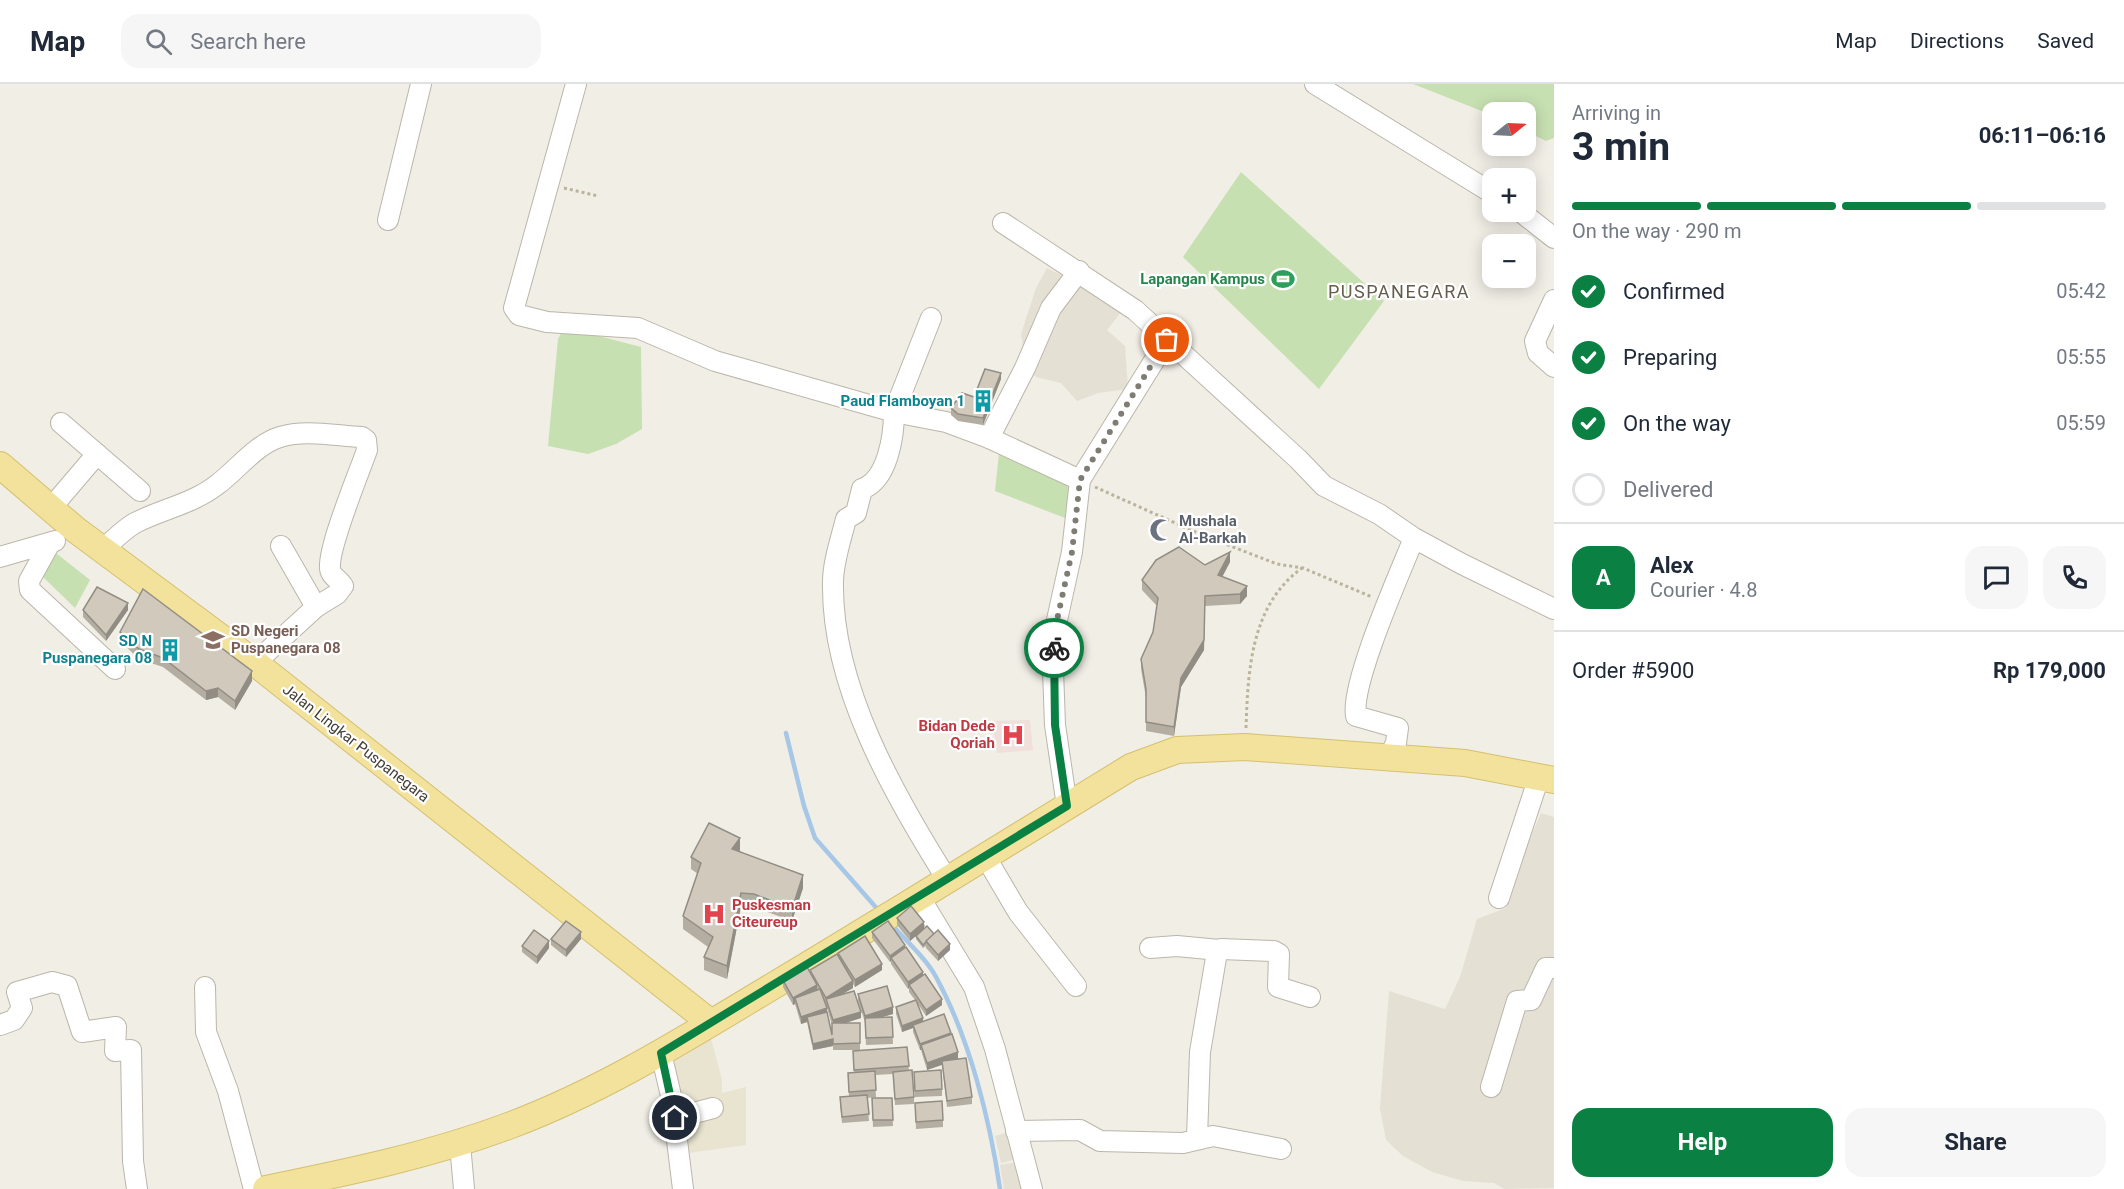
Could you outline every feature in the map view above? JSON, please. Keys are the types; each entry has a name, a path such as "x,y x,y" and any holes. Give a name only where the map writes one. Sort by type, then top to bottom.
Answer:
{"main road":[{"name":"Jalan Lingkar Puspanegara","path":"0,465 76,530 255,663 711,1023"},
{"path":"266,1189 392,1162 460,1144 585,1094 661,1053 870,928 1131,767 1162,753 1190,748 1245,747 1465,763 1547,779"}],"street":[{"path":"388,220 421,84"},
{"path":"576,84 550,185 514,308 519,315 547,322 638,328 715,361 894,412 946,422 989,438 1080,480"},
{"path":"1315,84 1482,187"},
{"path":"1534,222 1554,238"},
{"path":"1003,223 1136,310 1298,459 1324,486 1379,514 1414,538 1554,609"},
{"path":"989,438 1025,368 1051,308 1079,271"},
{"path":"1554,300 1535,341 1538,353 1554,367"},
{"path":"931,318 894,412 894,428 882,471 870,486 862,489 856,513 846,519 833,581 839,649 865,724 900,803 948,881"},
{"path":"1067,806 1055,725 1053,670 1055,629 1072,552 1080,480 1167,340"},
{"path":"61,423 140,491"},
{"path":"103,549 124,530 138,522 189,502 261,447 280,437 299,434 362,437 366,440 367,450 334,545 330,565 331,573 343,586 337,594 316,607 255,663"},
{"path":"51,508 97,454"},
{"path":"0,557 50,543 76,530"},
{"path":"1389,757 1396,743 1398,728 1358,717 1355,711 1357,691 1387,603 1414,538"},
{"path":"50,543 29,581 30,590 115,669"},
{"path":"281,546 316,607"},
{"path":"1499,898 1547,779"},
{"path":"986,856 1018,912 1076,986"},
{"path":"915,901 974,987 995,1049 1032,1189"},
{"path":"1150,948 1177,946 1219,950 1275,951 1279,954 1278,987 1310,997"},
{"path":"1197,1138 1200,1052 1219,950"},
{"path":"1491,1088 1517,1001 1531,1000 1546,968 1554,968"},
{"path":"0,1025 14,1020 22,1008 17,992 52,982 67,986 82,1032 116,1027 115,1052 131,1050 133,1161 137,1189"},
{"path":"206,987 206,1032 228,1091 254,1189"},
{"path":"661,1053 675,1118 683,1189"},
{"path":"675,1118 712,1108"},
{"path":"1016,1131 1080,1130 1101,1141 1183,1143 1197,1138 1230,1138 1281,1149"},
{"path":"460,1144 464,1189"}],"path":[{"path":"550,185 598,196"},
{"path":"1080,480 1202,535 1277,564 1303,568 1387,603"},
{"path":"1245,747 1254,637 1275,593 1303,568"}],"shaded area":[{"path":"1047,268 1089,289 1121,312 1107,330 1125,346 1128,389 1098,393 1077,401 1061,383 1036,377 1027,369 1021,334 1036,288"},
{"name":"Bidan Dede Qoriah","path":"1030,720 1033,750 997,753 992,721"},
{"path":"1541,813 1554,817 1554,1188 1504,1189 1494,1183 1463,1181 1432,1172 1403,1156 1386,1140 1380,1108 1389,991 1445,1009 1460,977 1477,919 1506,908 1519,864"},
{"path":"711,1039 722,1080 722,1093 746,1087 746,1145 688,1153 672,1056"},
{"path":"1010,1132 1017,1159 1001,1163 995,1136"},
{"path":"1018,1162 1023,1189 1004,1189 1000,1165"}],"green space":[{"path":"1413,84 1554,84 1554,138 1546,141 1536,136 1536,102 1482,102 1482,111"},
{"name":"Lapangan Kampus","path":"1241,172 1384,301 1319,389 1183,257"},
{"path":"564,327 641,347 642,429 616,444 588,454 548,446 558,339"},
{"path":"999,453 1072,482 1065,518 995,491"},
{"path":"56,553 90,580 75,608 42,576"}],"building":[{"name":"Paud Flamboyan 1","path":"985,369 1001,373 983,418 958,414 951,408 962,393 974,397"},
{"path":"1179,547 1205,565 1230,552 1218,575 1247,586 1240,594 1205,596 1204,640 1181,678 1174,727 1146,722 1146,689 1141,659 1153,632 1158,598 1142,580 1156,560"},
{"path":"97,587 128,603 106,635 83,610"},
{"name":"SD N Puspanegara 08","path":"143,589 252,671 235,701 218,688 206,691 163,658 139,649 120,632"},
{"name":"Puskesman Citeureup","path":"709,823 740,838 732,849 803,875 792,909 754,894 741,893 727,966 704,957 713,937 683,916 701,863 691,857"},
{"path":"911,906 924,922 910,934 897,918"},
{"path":"566,921 581,932 566,950 551,939"},
{"path":"888,921 905,945 890,956 872,932"},
{"path":"927,926 934,934 923,945 916,936"},
{"path":"534,930 549,941 537,957 522,946"},
{"path":"938,930 950,944 938,955 926,941"},
{"path":"865,936 882,964 855,980 838,953"},
{"path":"906,947 923,972 908,982 891,958"},
{"path":"837,954 853,981 826,998 810,970"},
{"path":"807,967 817,985 793,998 783,980"},
{"path":"925,974 942,999 926,1010 909,985"},
{"path":"887,986 893,1007 865,1016 858,994"},
{"path":"820,989 827,1008 801,1017 795,998"},
{"path":"854,991 861,1012 833,1020 826,999"},
{"path":"916,1000 923,1018 902,1026 896,1007"},
{"path":"827,1012 832,1035 832,1023 860,1023 860,1043 833,1044 833,1039 813,1044 807,1017"},
{"path":"944,1014 951,1033 920,1044 913,1025"},
{"path":"892,1017 893,1037 866,1038 865,1018"},
{"path":"952,1034 958,1052 927,1063 921,1045"},
{"path":"907,1047 909,1066 854,1070 853,1051"},
{"path":"966,1058 972,1097 947,1101 942,1061"},
{"path":"912,1070 914,1097 895,1099 893,1072"},
{"path":"941,1070 942,1089 915,1091 914,1072"},
{"path":"875,1071 876,1090 849,1092 848,1073"},
{"path":"867,1095 869,1114 842,1117 840,1097"},
{"path":"872,1098 892,1098 893,1120 873,1120"},
{"path":"942,1101 943,1120 916,1122 915,1103"}],"waterway":[{"path":"786,733 804,806 815,838 880,912"},
{"path":"892,925 932,970 959,1027 969,1053 984,1108 1000,1189"}],"way so far":[{"path":"1054,648 1055,629 1072,552 1080,480 1167,340"}],"place":[{"name":"Lapangan Kampus","path":"1283,279"},
{"name":"Paud Flamboyan 1","path":"983,401"},
{"name":"Mushala Al-Barkah","path":"1161,530"},
{"name":"SD Negeri Puspanegara 08","path":"213,640"},
{"name":"SD N Puspanegara 08","path":"170,650"},
{"name":"Bidan Dede Qoriah","path":"1013,735"},
{"name":"Puskesman Citeureup","path":"714,914"}],"district":[{"name":"PUSPANEGARA","path":"1399,291"}],"route":[{"path":"675,1118 661,1053 948,881 1067,806 1055,725 1054,648"}]}
